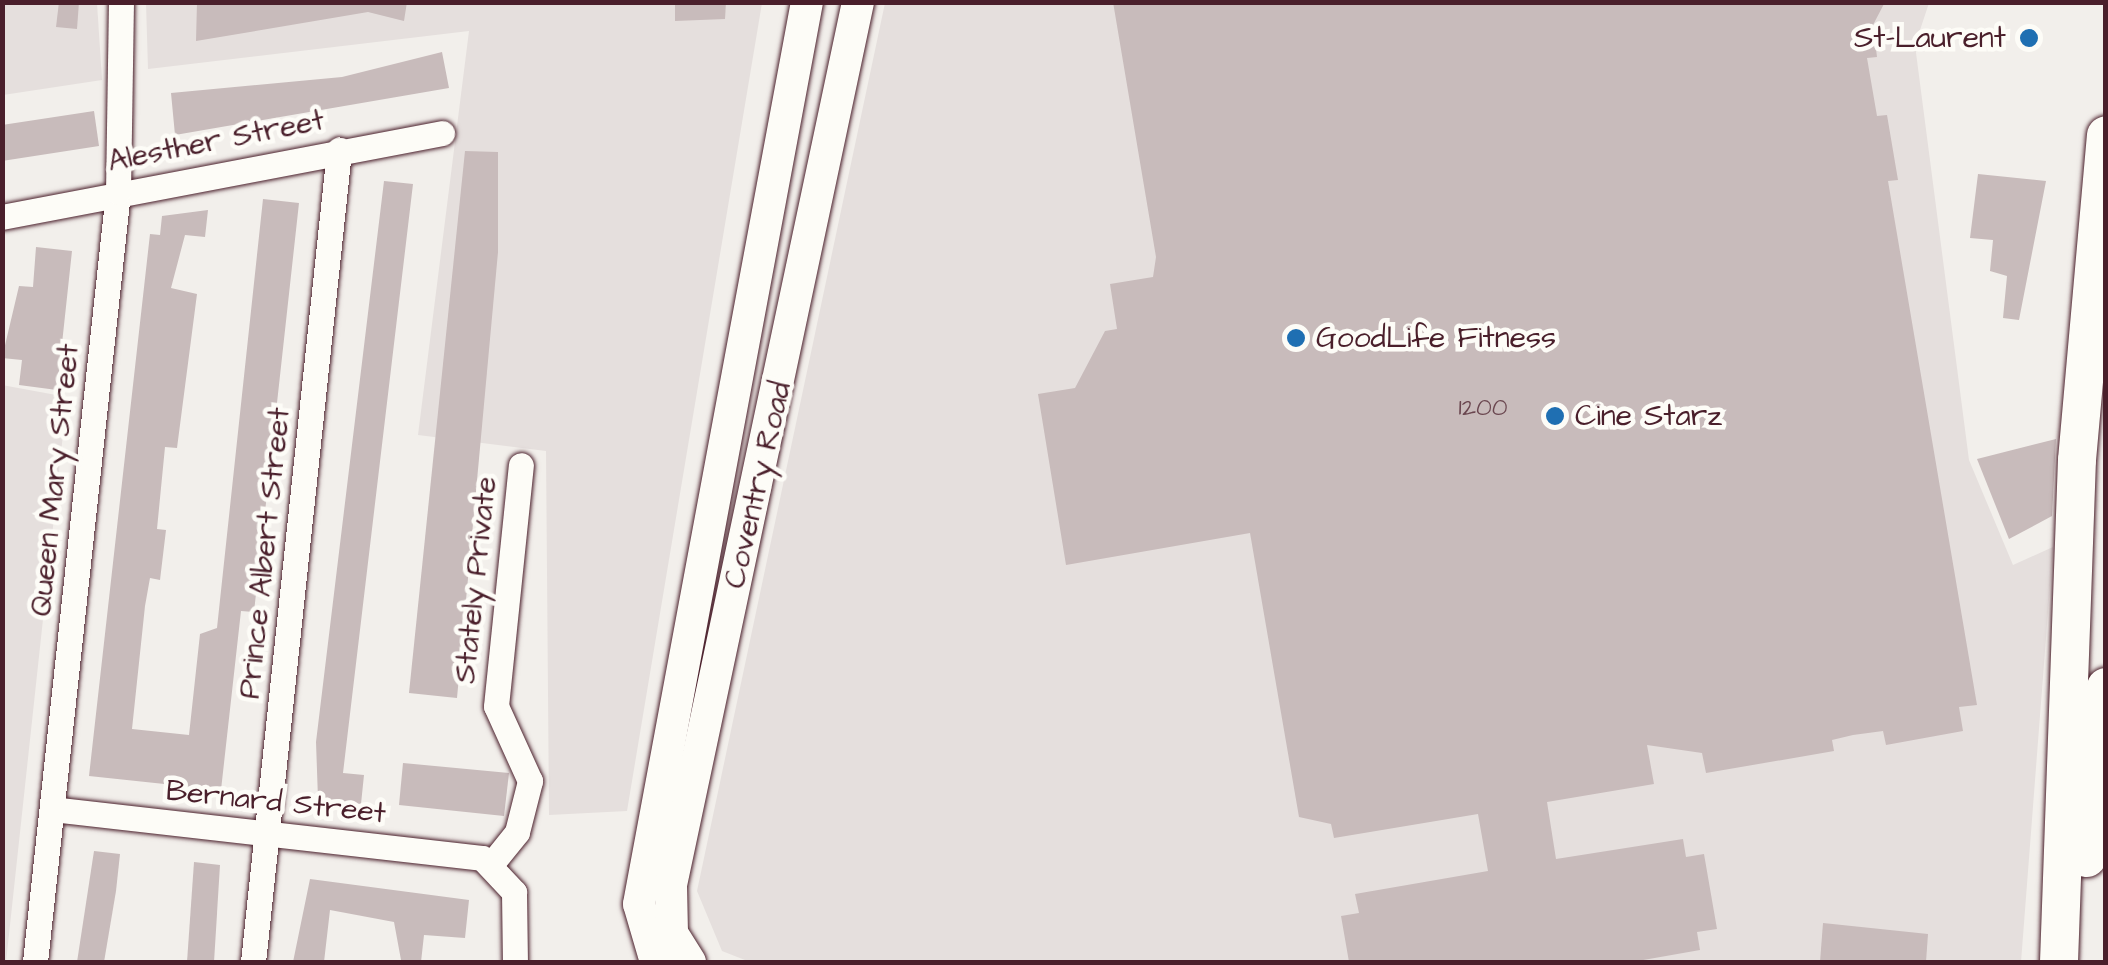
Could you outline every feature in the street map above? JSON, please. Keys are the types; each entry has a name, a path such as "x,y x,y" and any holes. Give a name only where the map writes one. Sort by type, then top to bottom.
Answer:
{"highway":[{"path":"2060,962 2077,460 2106,135"},
{"path":"2075,962 2106,687"}],"main road":[{"name":"Coventry Road","path":"656,962 639,904 807,2"},
{"name":"Coventry Road","path":"690,962 672,932 671,885 858,2"}],"street":[{"name":"Queen Mary Street","path":"35,962 118,192 121,2"},
{"name":"Alesther Street","path":"2,216 442,133"},
{"name":"Prince Albert Street","path":"252,962 339,150"},
{"name":"Stately Private","path":"493,862 517,832 530,781 496,706 521,466"},
{"name":"Bernard Street","path":"52,809 493,862"},
{"path":"493,862 514,892 515,962"}],"shaded area":[{"path":"3,3 97,3 102,80 3,95"},
{"path":"146,3 762,3 627,811 549,815 546,451 418,435 469,31 148,69"},
{"path":"885,3 1929,3 1915,45 1969,460 2013,565 2053,547 2021,962 750,962 722,951 697,891"},
{"path":"2,385 67,397 6,962 2,962"}],"building":[{"path":"59,2 79,2 77,29 56,27"},
{"path":"197,2 407,2 404,21 368,12 196,41"},
{"path":"675,2 726,2 725,19 675,21"},
{"path":"1113,2 1885,2 1873,25 1877,57 1867,58 1877,116 1887,115 1898,180 1888,181 1977,705 1959,707 1963,731 1886,745 1883,731 1853,735 1832,740 1834,751 1706,773 1702,753 1647,745 1654,784 1547,802 1556,859 1683,839 1686,857 1704,854 1717,929 1697,932 1700,950 1632,962 1349,962 1341,916 1359,913 1355,894 1488,871 1478,814 1334,838 1331,824 1299,817 1250,533 1066,565 1038,394 1075,388 1105,331 1117,329 1110,284 1153,277 1156,257"},
{"path":"442,52 449,88 175,135 171,93 342,77"},
{"path":"94,111 99,146 2,161 2,125"},
{"path":"465,151 498,152 498,252 457,698 409,693"},
{"path":"1978,174 2046,181 2019,320 2003,318 2007,276 1990,271 1993,240 1970,238"},
{"path":"384,181 413,184 343,773 364,775 361,804 318,799 316,742"},
{"path":"263,199 299,203 254,612 241,611 221,790 89,776 150,234 160,235 162,216 208,210 205,237 185,235 171,288 197,294 177,448 165,447 157,529 166,530 160,580 150,578 145,606 132,729 189,735 200,634 217,628"},
{"path":"36,247 72,251 57,390 19,385 22,360 2,358 19,286 33,287"},
{"path":"2056,439 2052,516 2009,539 1977,459"},
{"path":"403,763 509,773 504,816 399,805"},
{"path":"94,851 120,854 116,891 104,962 77,962"},
{"path":"194,862 220,865 214,962 187,962"},
{"path":"310,879 469,900 465,938 424,935 421,962 401,960 394,922 330,910 324,962 293,962"},
{"path":"1823,923 1928,934 1926,962 1820,962"}],"place":[{"name":"St-Laurent","path":"2029,38"},
{"name":"GoodLife Fitness","path":"1296,338"},
{"name":"Cine Starz","path":"1555,416"}]}
